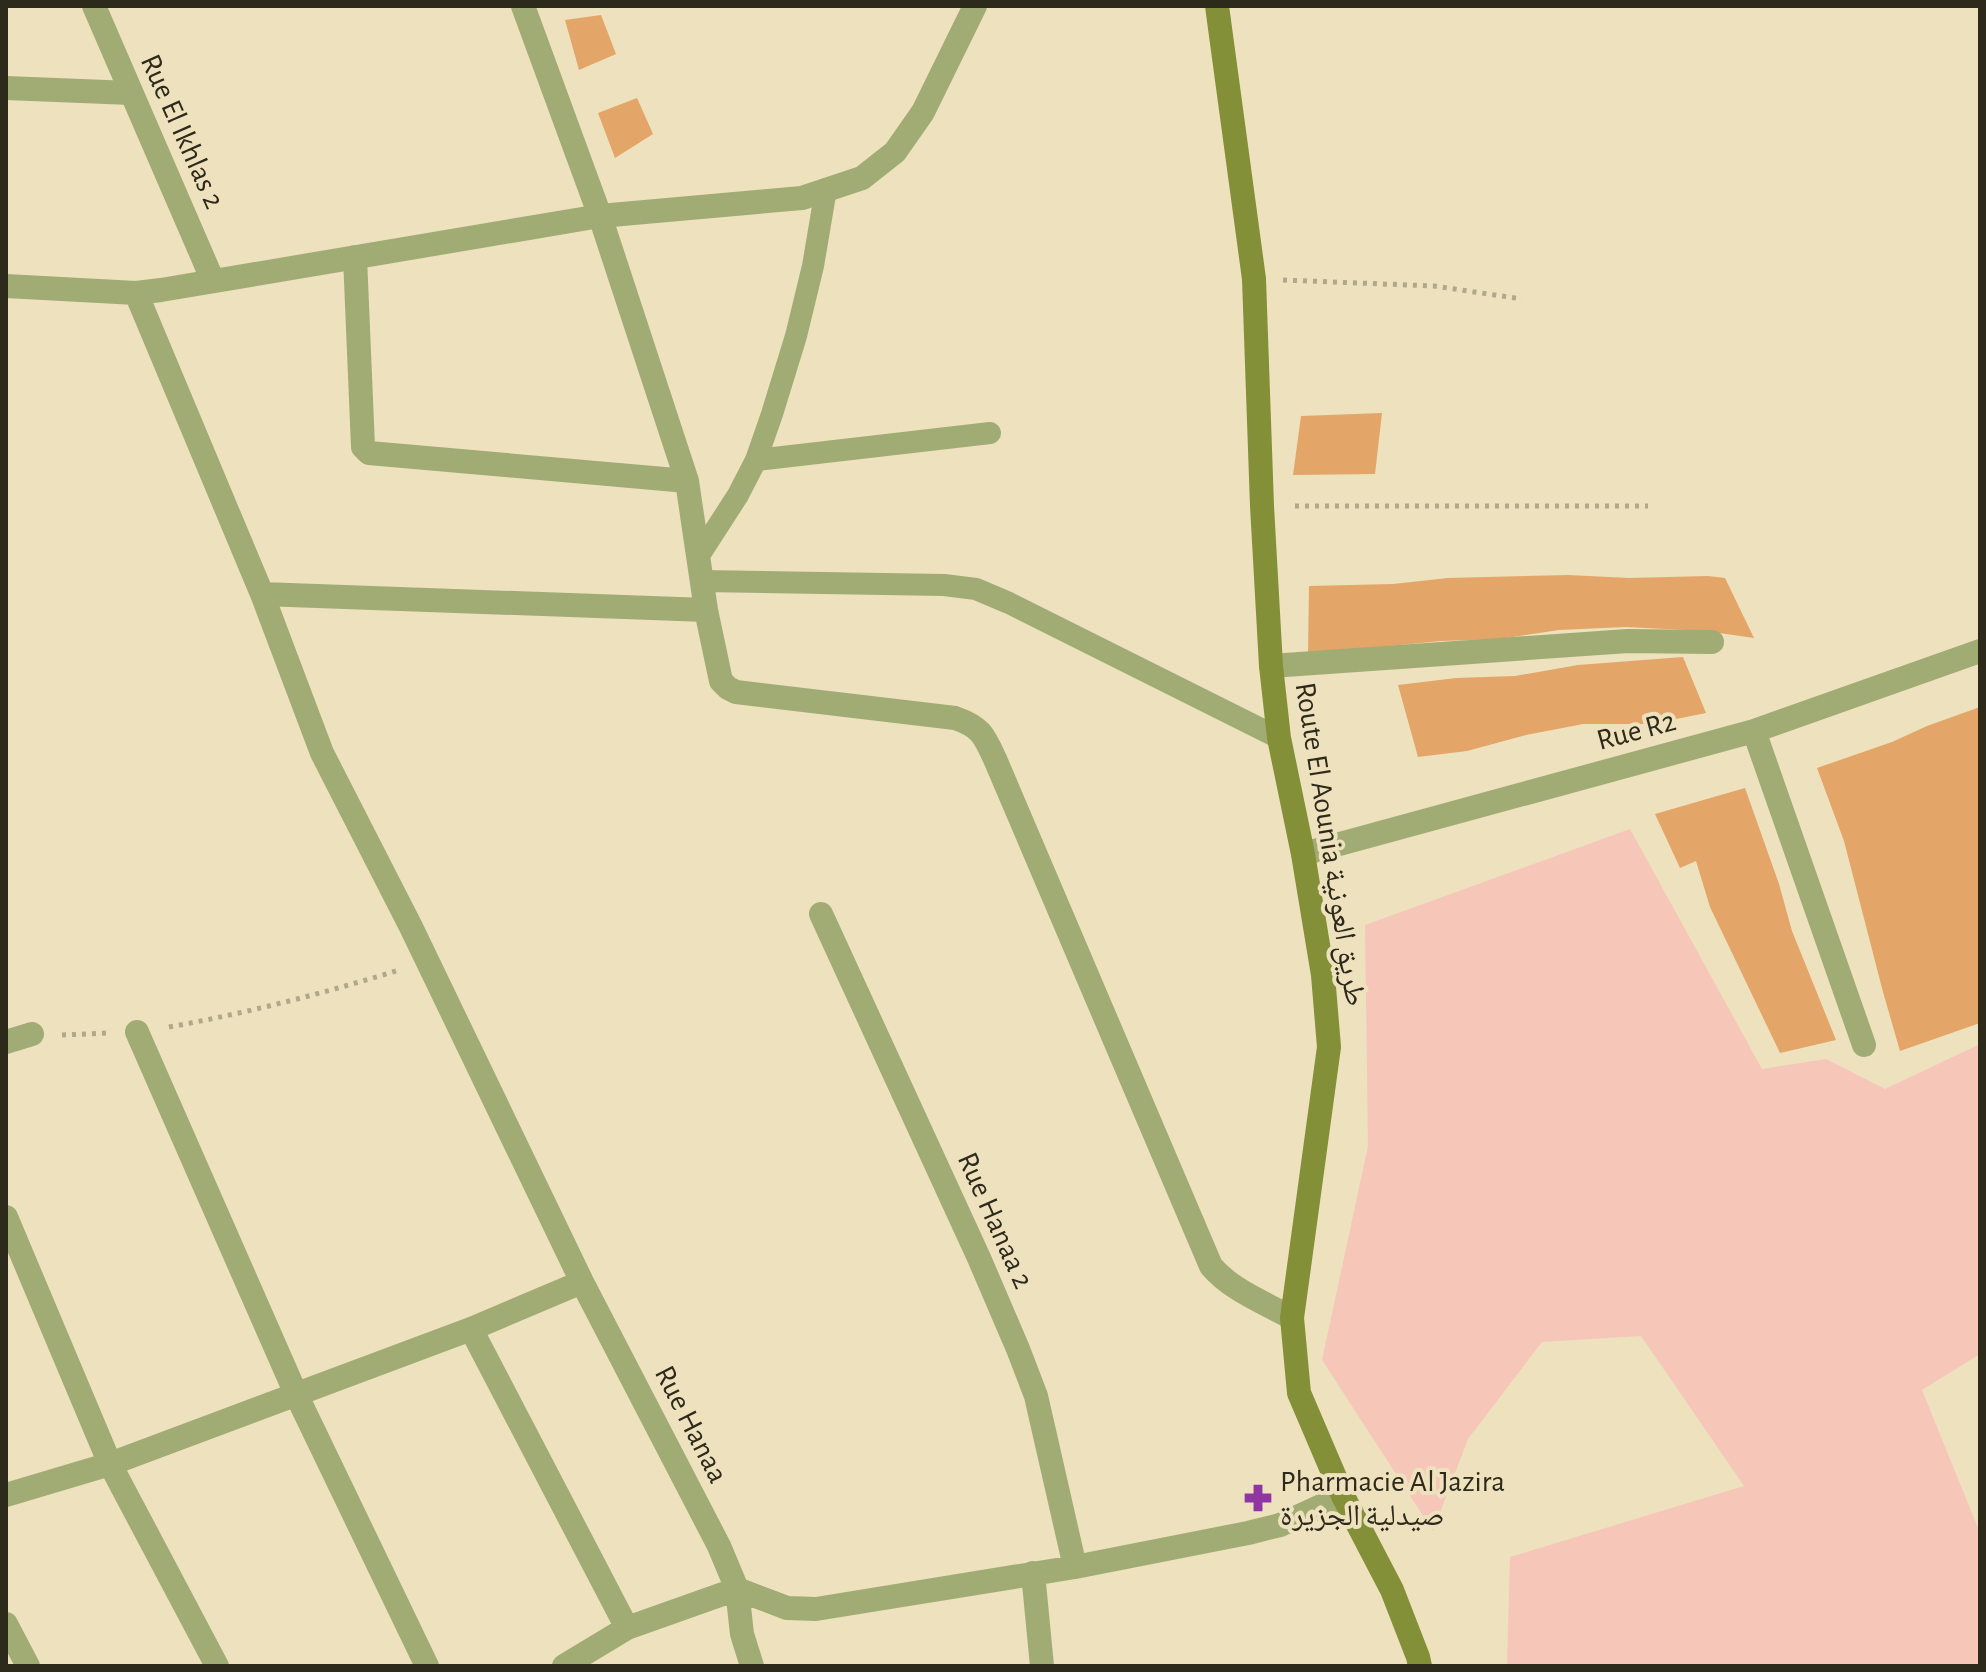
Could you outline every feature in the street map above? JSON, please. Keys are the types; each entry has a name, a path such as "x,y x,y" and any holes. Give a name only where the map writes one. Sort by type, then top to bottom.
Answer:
{"street":[{"name":"Rue El Ikhlas 2","path":"94,6 213,281"},
{"path":"523,6 600,216 687,481 706,610 721,681 736,692 955,718 973,724 986,739 1211,1266 1231,1284 1292,1318"},
{"path":"6,286 136,293 600,216 802,198 862,178 895,152 923,112 975,6"},
{"name":"Route El Aounia طريق العونية","path":"1217,6 1254,279 1271,666 1279,738 1303,854 1323,975 1329,1047 1292,1318 1299,1393 1343,1496 1392,1590 1420,1666"},
{"path":"6,88 131,93"},
{"path":"355,257 364,450 369,453 687,481"},
{"name":"Rue Hanaa","path":"136,293 262,594 322,753 428,962 582,1282 719,1546 737,1589 742,1634 752,1666"},
{"path":"262,594 706,610"},
{"path":"1271,666 1628,641 1712,642"},
{"name":"Rue R2","path":"1303,854 1754,731 1980,651"},
{"path":"1754,731 1864,1045"},
{"name":"Rue Hanaa 2","path":"821,914 1018,1349 1036,1396 1075,1567"},
{"path":"137,1032 296,1394 427,1666"},
{"path":"6,1042 32,1034"},
{"path":"6,1217 110,1464 217,1666"},
{"path":"6,1495 110,1464 471,1329 582,1282"},
{"path":"471,1329 627,1628"},
{"path":"564,1666 595,1656 627,1628 737,1589 787,1608 816,1609 1075,1567 1248,1533 1280,1525 1343,1496"},
{"path":"1033,1573 1042,1666"},
{"path":"6,1624 28,1666"}],"lane":[{"path":"826,189 813,266 772,414 756,460 700,569 976,589 1279,738"},
{"path":"756,460 990,433"}],"path":[{"path":"1254,279 1434,286 1522,299"},
{"path":"1262,506 1648,506"},
{"path":"32,1034 137,1032 245,1013 428,962"}],"shaded area":[{"path":"1630,829 1762,1069 1826,1059 1885,1089 1980,1044 1980,1354 1922,1390 1980,1533 1980,1666 1507,1666 1510,1557 1744,1486 1641,1336 1542,1342 1468,1439 1433,1531 1322,1360 1368,1146 1365,925"}],"building":[{"path":"601,15 616,54 579,70 565,20"},
{"path":"637,98 653,134 615,158 598,113"},
{"path":"1382,413 1375,474 1293,475 1301,416"},
{"path":"1568,575 1725,578 1754,638 1705,631 1626,627 1559,630 1499,639 1441,641 1308,654 1309,586"},
{"path":"1683,657 1706,713 1651,724 1583,724 1467,751 1418,757 1398,685 1456,678 1515,676 1578,665"},
{"path":"1980,707 1980,1023 1900,1051 1844,841 1817,768"},
{"path":"1745,788 1792,931 1836,1040 1780,1053 1710,907 1696,861 1680,868 1655,814"}],"place":[{"name":"Pharmacie Al Jazira صيدلية الجزيرة","path":"1258,1498"}]}
